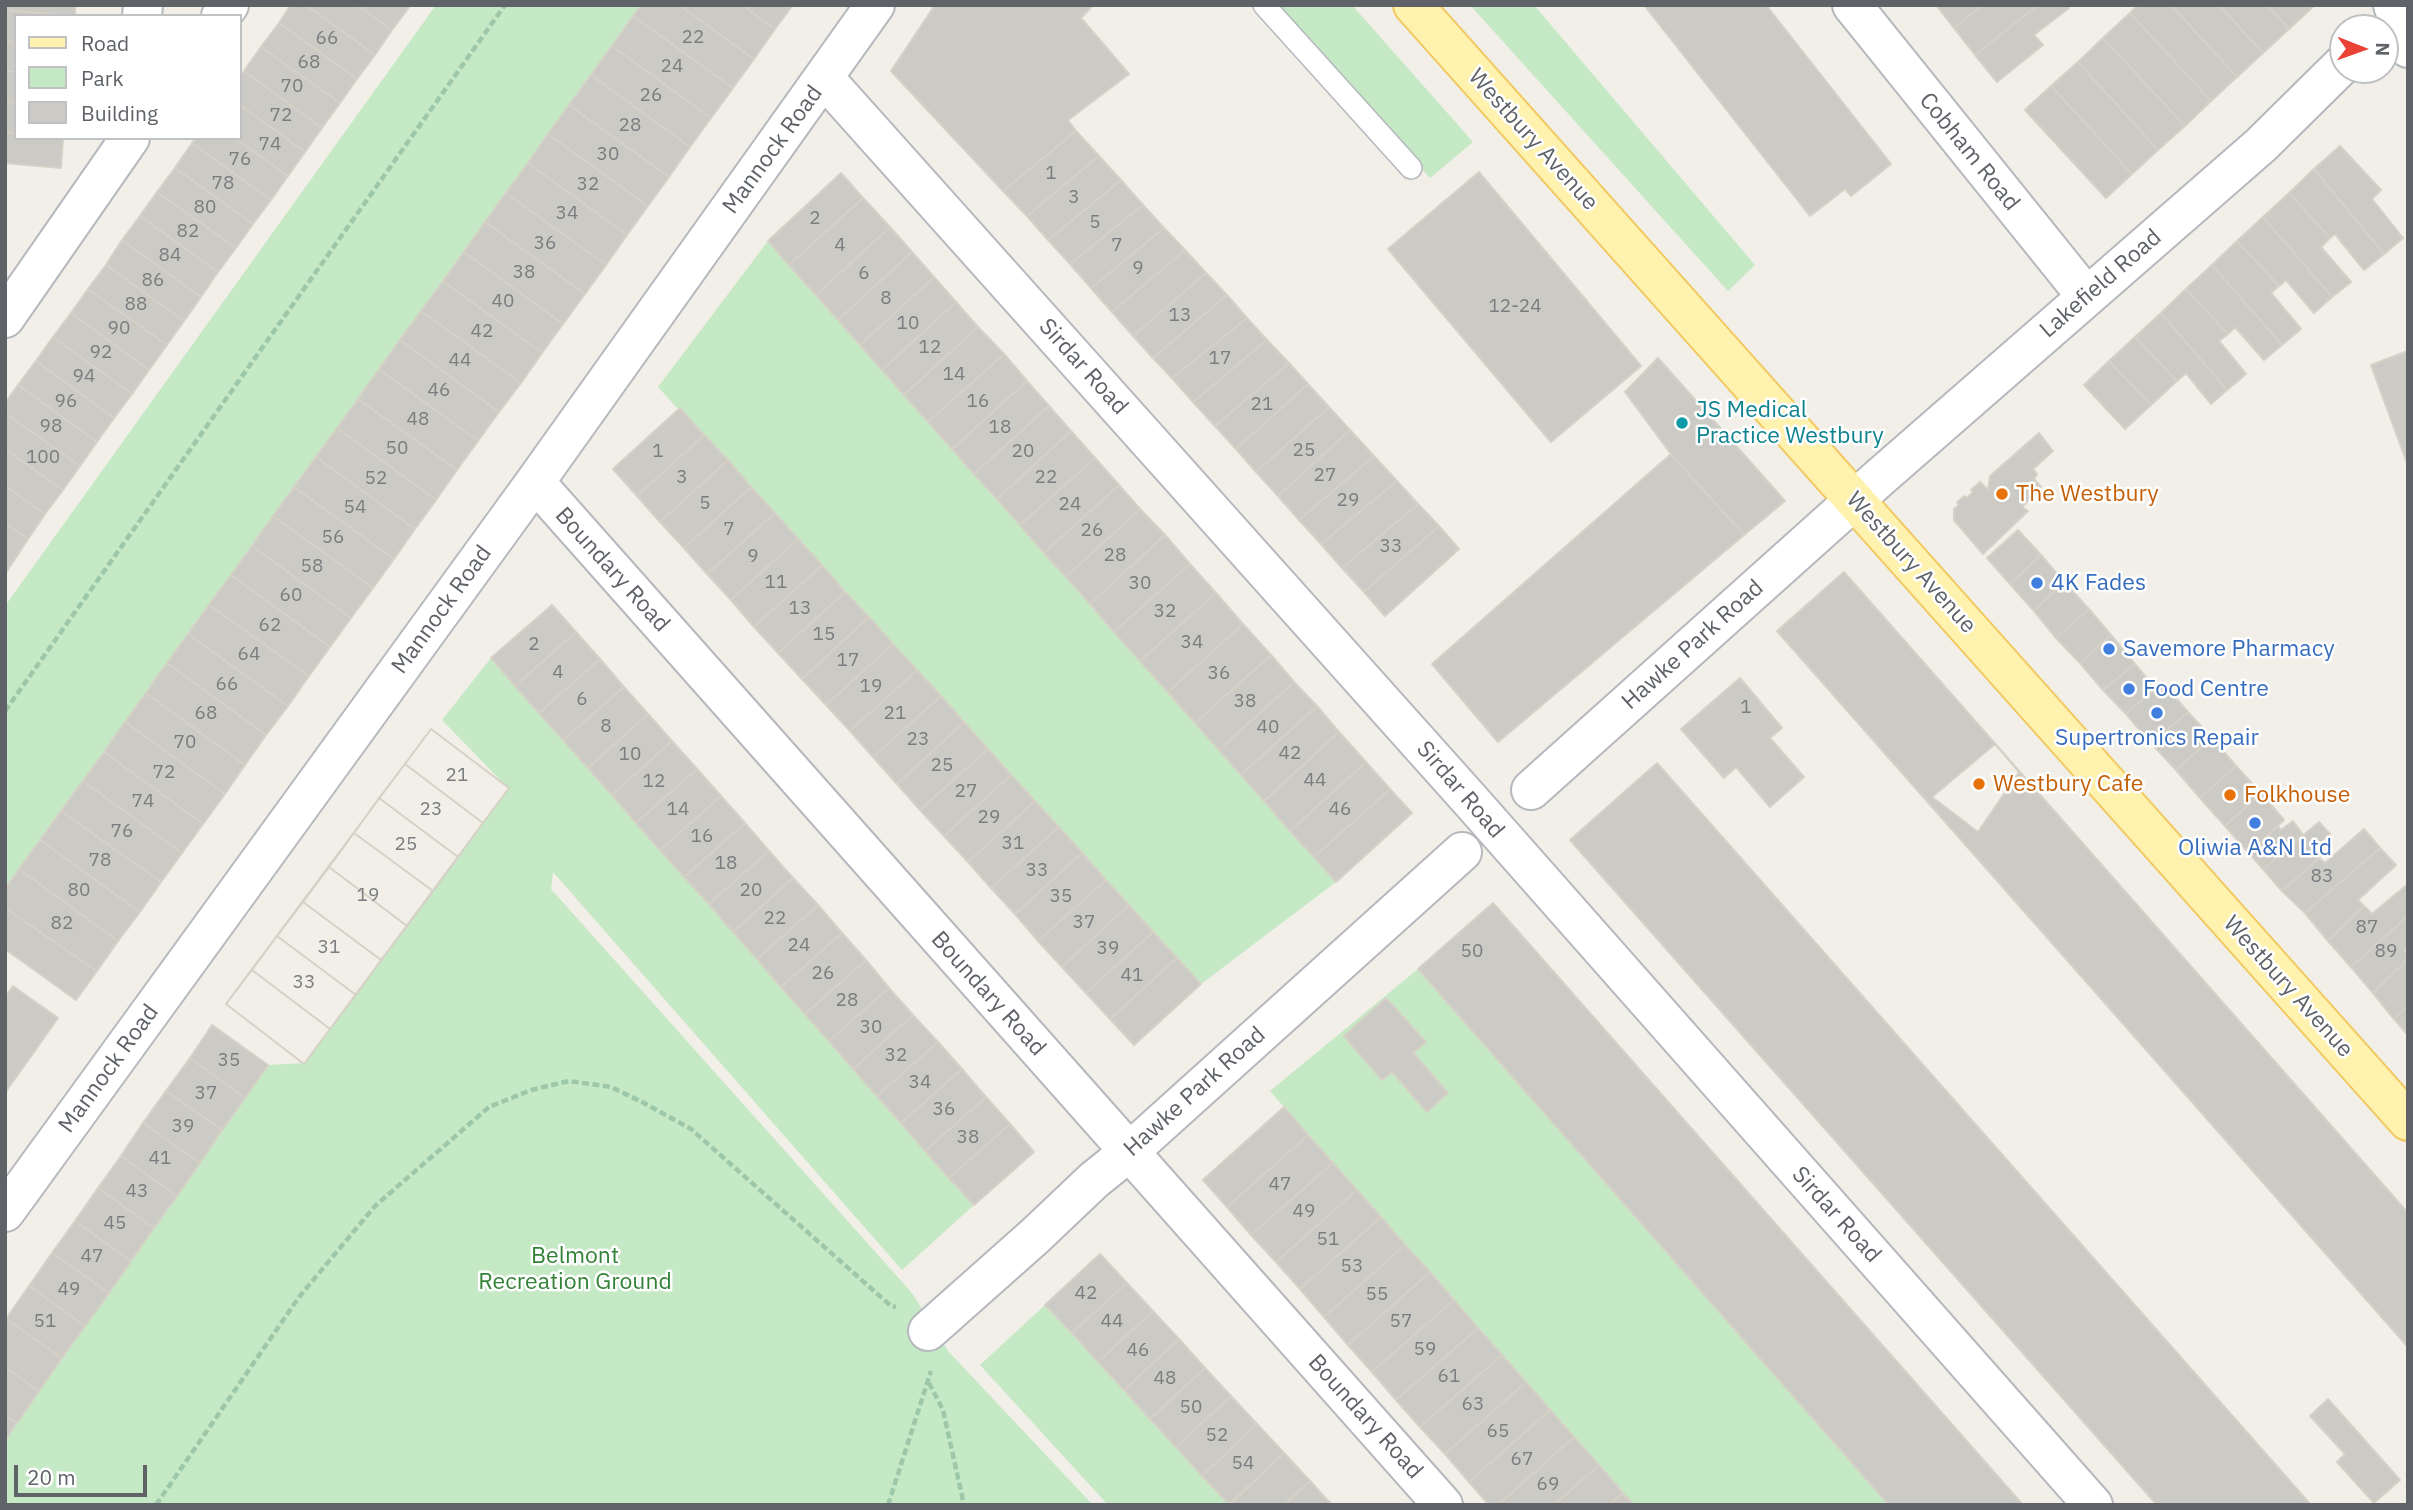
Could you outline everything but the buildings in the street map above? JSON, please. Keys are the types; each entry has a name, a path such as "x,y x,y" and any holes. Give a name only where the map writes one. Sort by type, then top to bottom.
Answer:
{"main road":[{"name":"Westbury Avenue","path":"1413,5 2408,1121"}],"street":[{"name":"Mannock Road","path":"5,1212 535,482 825,79 875,5"},
{"name":"Cobham Road","path":"1852,5 2087,297"},
{"path":"2399,32 2408,48"},
{"name":"Lakefield Road","path":"1855,499 2261,145 2329,78"},
{"name":"Sirdar Road","path":"825,79 1471,802 2093,1505"},
{"path":"5,318 129,140"},
{"name":"Boundary Road","path":"535,482 1443,1505"},
{"name":"Hawke Park Road","path":"1531,790 1855,499"},
{"name":"Hawke Park Road","path":"928,1331 1462,852"}],"lane":[{"path":"1264,5 1411,168"}],"path":[{"path":"5,711 505,5"},
{"path":"156,1505 299,1297 374,1206 489,1107 531,1090 569,1082 611,1087 691,1129 891,1306 911,1308 928,1331 935,1347 929,1383 888,1505"},
{"path":"929,1383 943,1410 964,1505"}],"green space":[{"path":"436,5 641,5 5,889 5,606"},
{"path":"1277,5 1352,5 1473,142 1430,178"},
{"path":"1470,5 1534,5 1755,265 1728,291"},
{"path":"768,241 1336,882 1201,984 658,387"},
{"name":"Belmont Recreation Ground","path":"491,658 974,1205 902,1270 553,872 551,889 912,1293 948,1351 1093,1505 5,1505 5,1439 268,1065 305,1063 509,789 442,720"},
{"path":"1418,969 1889,1505 1634,1505 1270,1091"},
{"path":"1045,1305 1229,1505 1108,1505 980,1365"}],"place":[{"name":"JS Medical Practice Westbury","path":"1682,423"},
{"name":"The Westbury","path":"2002,494"},
{"name":"4K Fades","path":"2037,583"},
{"name":"Savemore Pharmacy","path":"2109,649"},
{"name":"Food Centre","path":"2129,689"},
{"name":"Supertronics Repair","path":"2157,713"},
{"name":"Westbury Cafe","path":"1979,784"},
{"name":"Folkhouse","path":"2230,795"},
{"name":"Oliwia A&N Ltd","path":"2255,823"}]}
